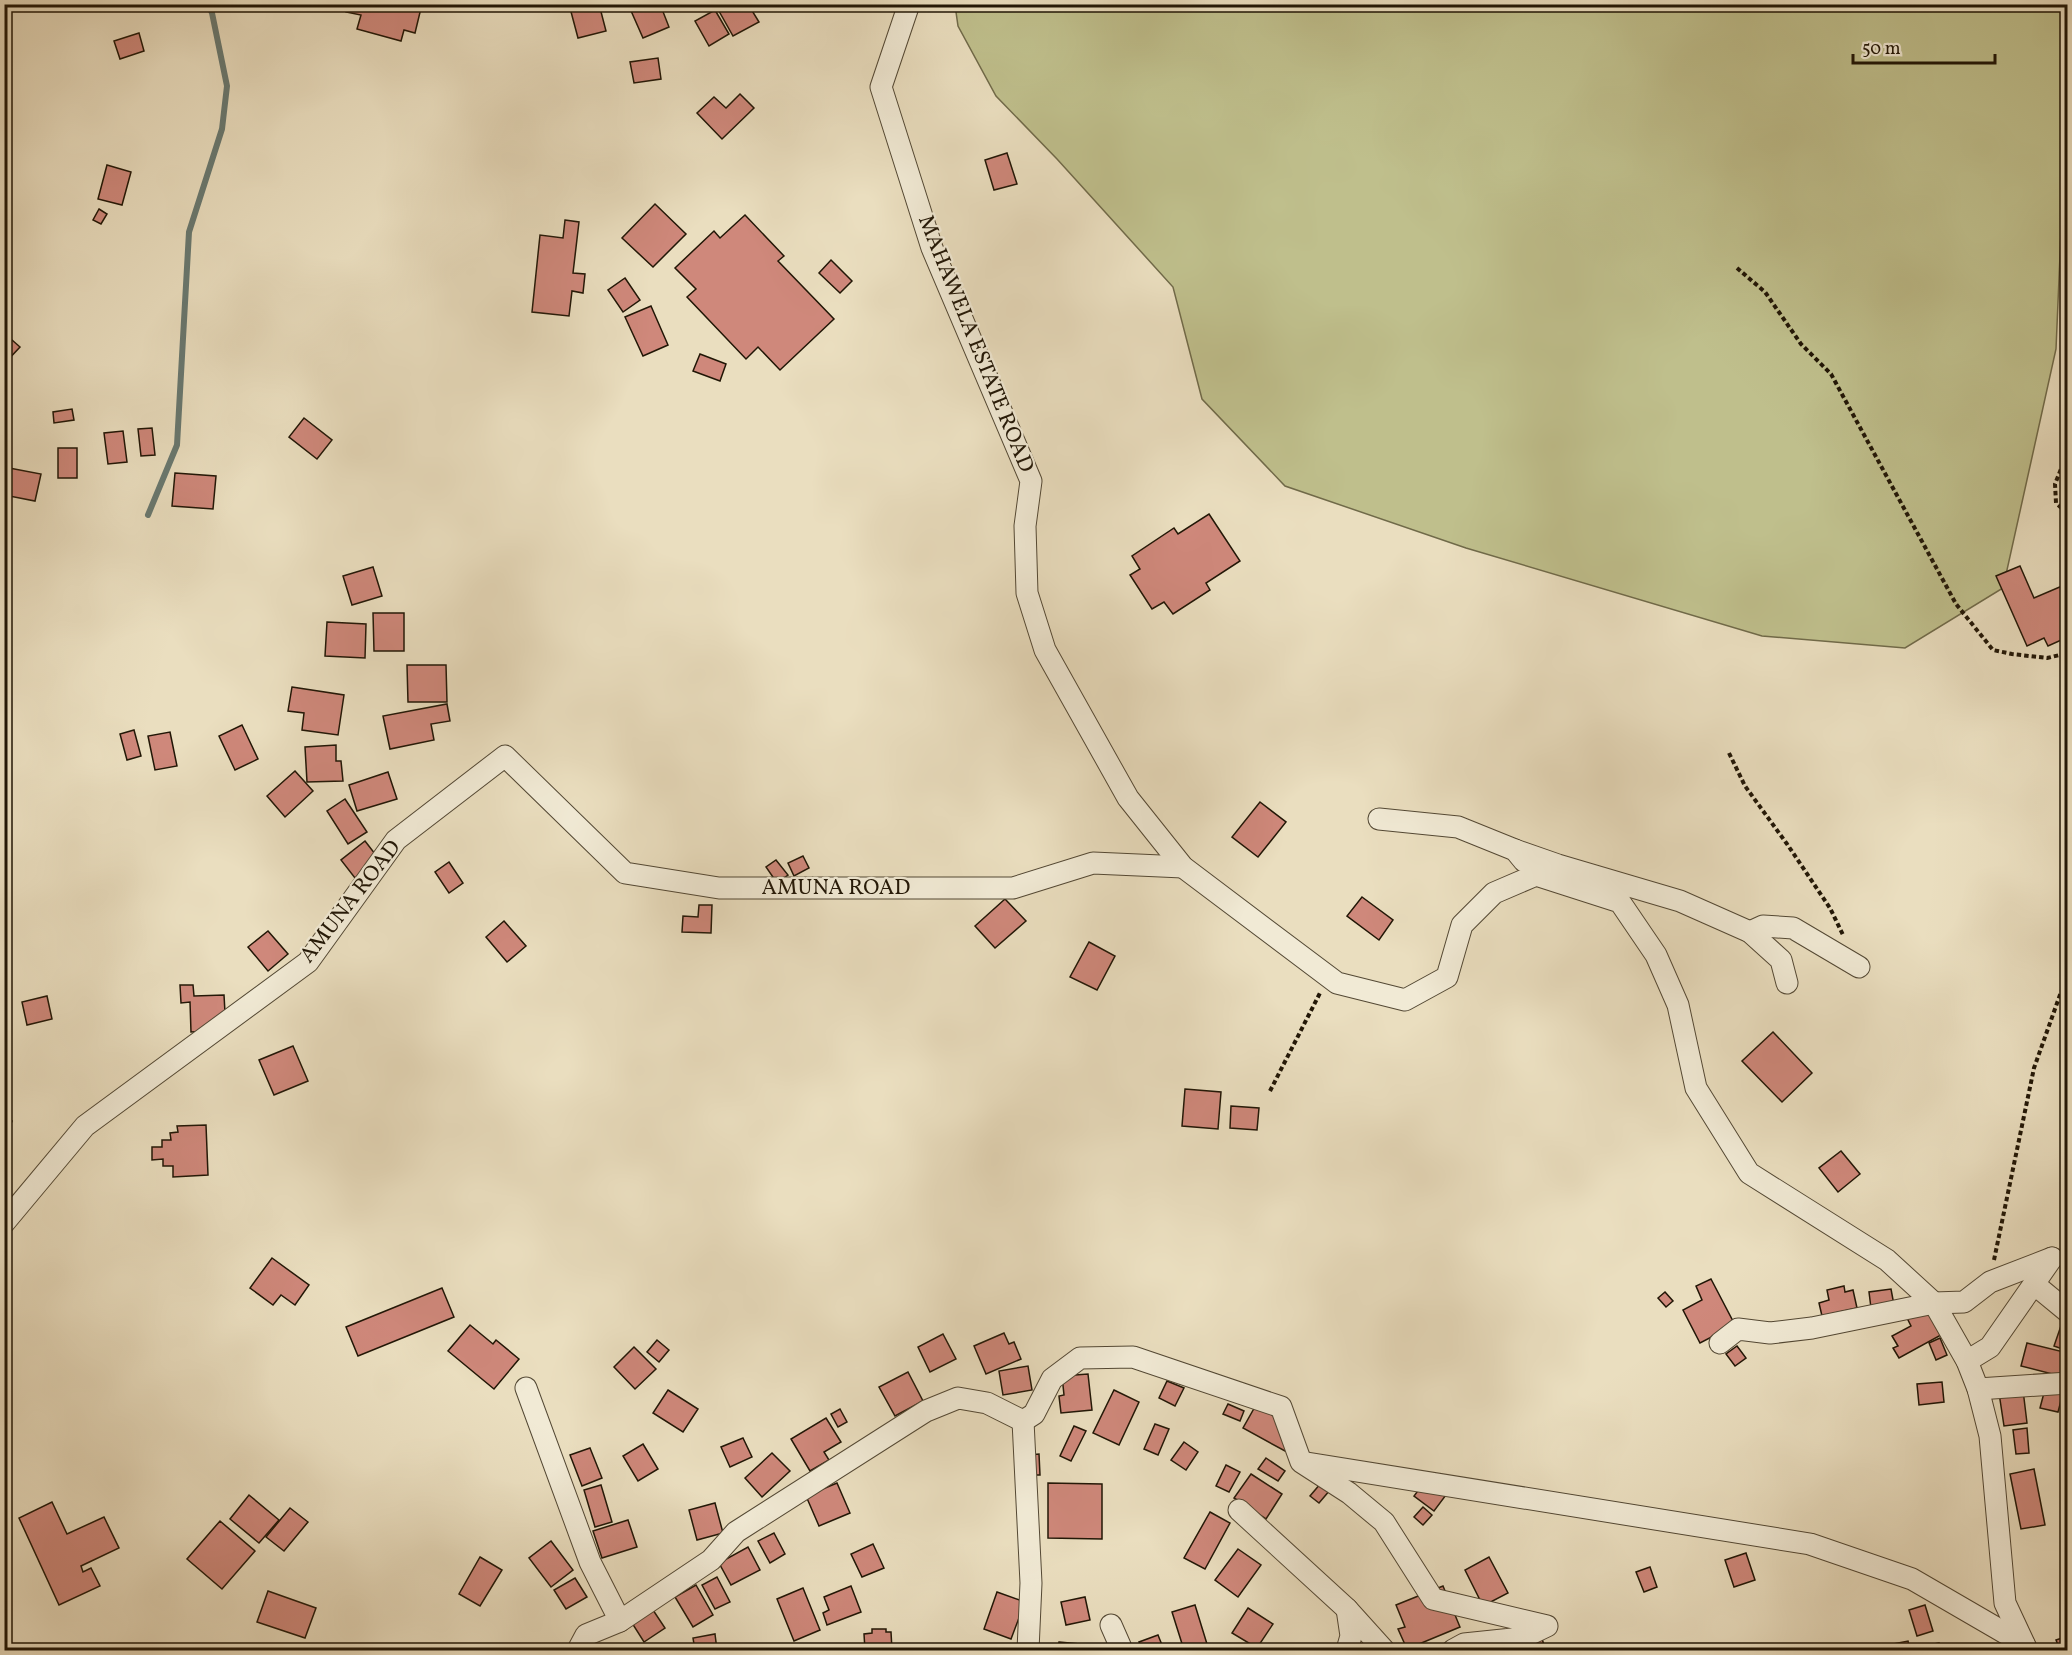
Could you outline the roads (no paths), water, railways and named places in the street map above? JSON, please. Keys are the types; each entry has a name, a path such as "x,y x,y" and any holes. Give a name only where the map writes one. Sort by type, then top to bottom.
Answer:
{"street":[{"name":"MAHAWELA ESTATE ROAD","path":"909,4 881,87 932,248 1031,481 1025,526 1027,593 1045,650 1128,798 1183,867 1337,983 1405,1000 1447,977 1462,925 1494,893 1536,875"},
{"name":"AMUNA ROAD","path":"4,1223 85,1126 308,962 396,840 505,756 625,873 719,888 1013,888 1092,863 1183,867"},
{"path":"1379,819 1458,827 1558,865 1680,901 1750,932 1781,960 1787,983"},
{"path":"1515,850 1536,875 1620,902 1656,956 1678,1005 1696,1088 1749,1173 1887,1260 1934,1303 1967,1361 1978,1389 1990,1436 2005,1603 2025,1647"},
{"path":"1750,932 1763,926 1793,928 1858,967"},
{"path":"1720,1343 1738,1329 1770,1333 1812,1328 1934,1303 1964,1302 1990,1282 2052,1258 1990,1347 1967,1361"},
{"path":"2034,1284 2067,1312"},
{"path":"1023,1421 1034,1414 1052,1379 1080,1358 1133,1357 1281,1407 1301,1462 1348,1493 1384,1522 1433,1599 1548,1626 1522,1638 1464,1644 1454,1650"},
{"path":"1978,1389 2067,1383"},
{"path":"526,1388 590,1562 620,1621"},
{"path":"578,1650 586,1635 620,1621 711,1560 735,1532 926,1411 958,1398 987,1403 1023,1421"},
{"path":"1023,1421 1031,1583 1028,1650"},
{"path":"1301,1462 1810,1544 1912,1579 2025,1647"},
{"path":"1239,1510 1347,1610 1384,1650"},
{"path":"1347,1610 1351,1636 1347,1650"},
{"path":"1111,1625 1122,1650"}],"waterway":[{"path":"148,515 177,445 189,232 222,129 227,86 212,13 208,4"}]}
